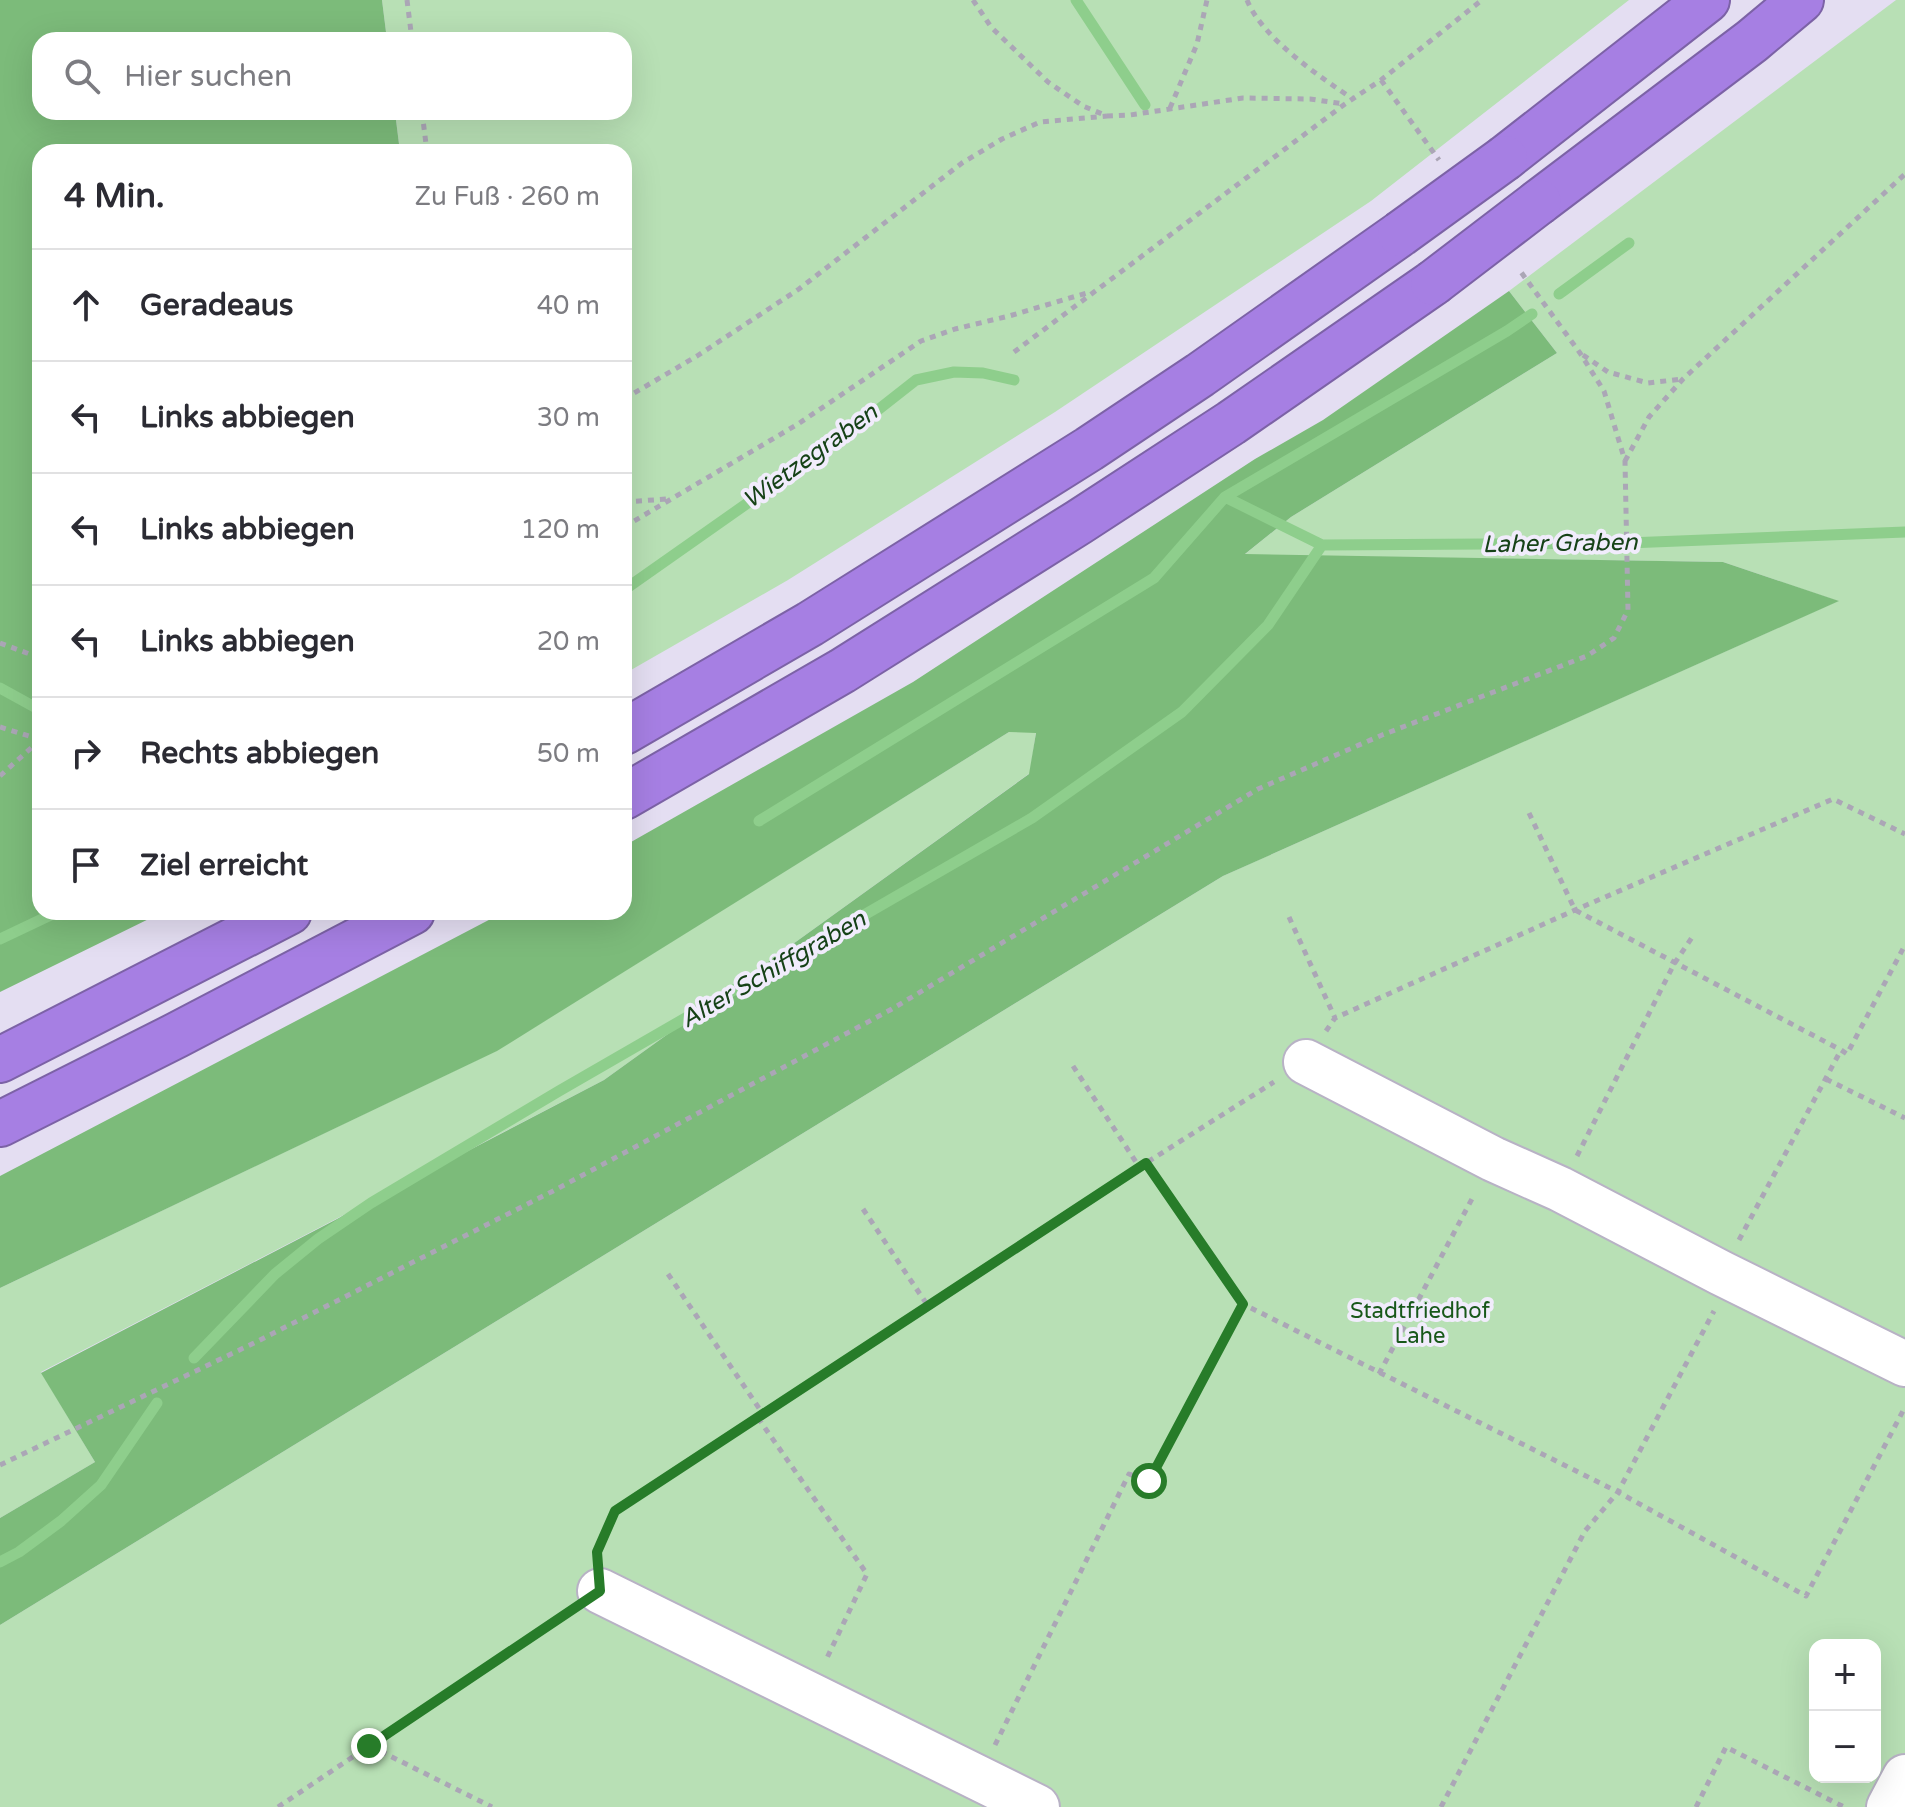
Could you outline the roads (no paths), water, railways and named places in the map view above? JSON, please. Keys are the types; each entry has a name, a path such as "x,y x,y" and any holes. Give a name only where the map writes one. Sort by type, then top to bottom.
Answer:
{"highway":[{"path":"632,727 810,624 1089,449 1200,375 1505,158 1707,0"},
{"path":"632,792 842,671 1231,423 1433,283 1752,41 1801,0"},
{"path":"0,1060 273,920"},
{"path":"0,1124 397,920"}],"lane":[{"path":"1306,1062 1493,1159 1560,1189 1905,1364"},
{"path":"600,1591 1037,1807"},
{"path":"1889,1807 1905,1777"}],"waterway":[{"path":"1076,0 1145,105"},
{"path":"1559,294 1629,243"},
{"path":"759,821 1154,578 1225,497 1532,314"},
{"name":"Wietzegraben","path":"632,584 860,424 916,380 954,372 983,373 1014,380"},
{"name":"Laher Graben","path":"1225,497 1322,545 1628,543 1905,532"},
{"name":"Alter Schiffgraben","path":"194,1358 275,1274 318,1239 371,1203 1032,818 1182,712 1268,625 1322,545"},
{"name":"Wietzegraben","path":"0,688 32,706"},
{"path":"0,939 40,920"},
{"name":"Alter Schiffgraben","path":"0,1562 61,1521 101,1485 157,1403"}],"park label":[{"name":"Stadtfriedhof Lahe","path":"1420,1322"}]}
